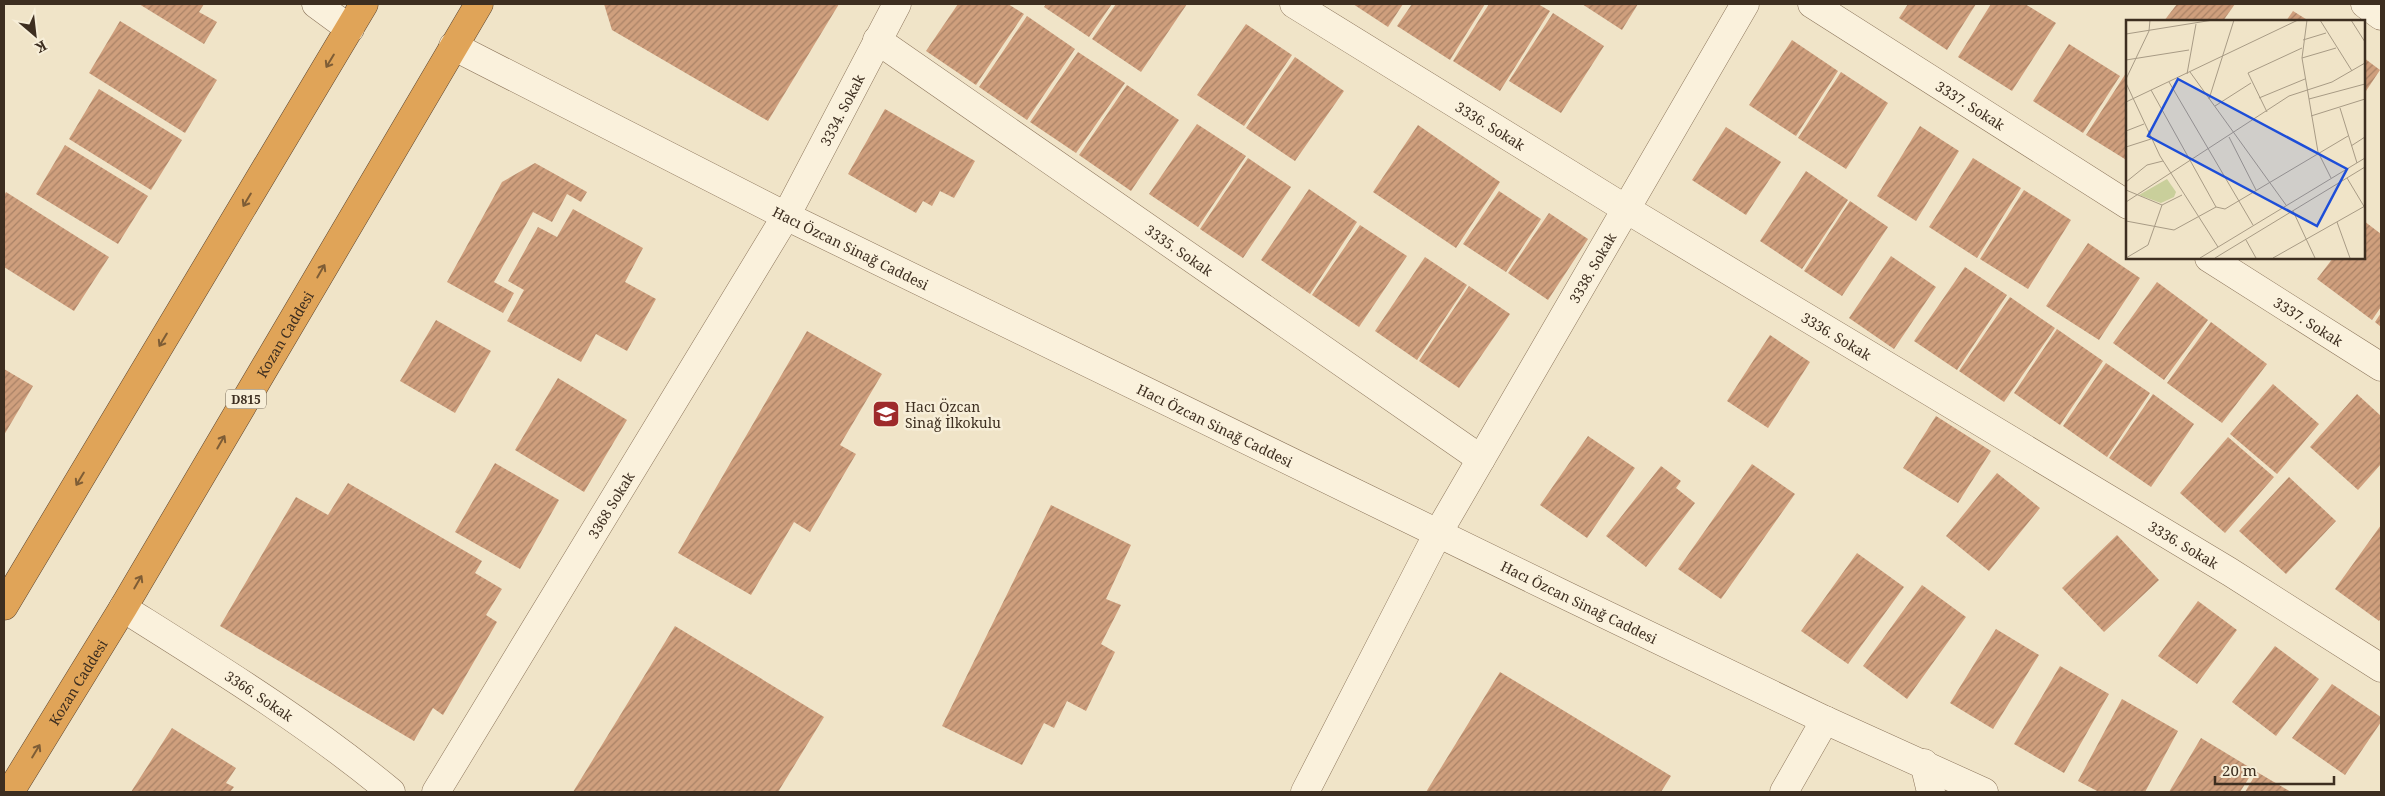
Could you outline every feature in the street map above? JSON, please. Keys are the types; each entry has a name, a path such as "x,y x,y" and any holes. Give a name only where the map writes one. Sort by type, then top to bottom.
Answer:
{"highway":[{"path":"4,606 364,4"},
{"name":"Kozan Caddesi","path":"10,792 123,608 479,4"}],"street":[{"path":"316,4 350,29"},
{"name":"3334. Sokak","path":"786,216 897,4"},
{"name":"3336. Sokak","path":"1294,4 1626,209 2230,572 2381,668"},
{"name":"3338. Sokak","path":"1305,792 1438,533 1746,4"},
{"name":"3337. Sokak","path":"1812,4 2126,204"},
{"path":"2365,4 2381,16"},
{"name":"3335. Sokak","path":"877,40 1481,460"},
{"name":"Hacı Özcan Sinağ Caddesi","path":"453,46 786,216 1825,720 1984,792"},
{"name":"3368 Sokak","path":"436,792 786,216"},
{"name":"3337. Sokak","path":"2211,259 2381,367"},
{"name":"3366. Sokak","path":"123,608 255,692 356,763 391,792"},
{"path":"1784,792 1825,720"},
{"path":"1924,764 1931,792"}],"building":[{"path":"139,4 204,4 199,12 217,22 204,44"},
{"path":"604,4 839,4 768,121 612,30"},
{"path":"958,4 1008,4 1024,14 976,85 926,51"},
{"path":"1046,4 1112,4 1089,37 1044,7"},
{"path":"1116,4 1187,4 1141,72 1092,39"},
{"path":"1353,4 1403,4 1388,27"},
{"path":"1412,4 1485,4 1450,60 1397,26"},
{"path":"1489,4 1538,4 1550,11 1500,91 1453,61"},
{"path":"1582,4 1638,4 1622,30"},
{"path":"1908,4 1976,4 1947,50 1899,18"},
{"path":"1991,4 2025,4 2056,23 2012,91 1958,57"},
{"path":"2177,4 2235,4 2224,20 2165,20"},
{"path":"2293,11 2307,20 2287,20"},
{"path":"1553,13 1604,46 1561,113 1509,81"},
{"path":"1027,16 1075,49 1027,120 979,87"},
{"path":"120,21 217,80 185,133 89,73"},
{"path":"1246,24 1292,55 1244,126 1197,95"},
{"path":"1792,40 1838,71 1796,136 1749,105"},
{"path":"2069,44 2120,76 2083,133 2033,101"},
{"path":"1078,52 1125,83 1076,153 1030,122"},
{"path":"1295,57 1344,91 1295,161 1246,128"},
{"path":"2365,59 2380,70 2365,92"},
{"path":"1841,72 1888,103 1846,169 1798,138"},
{"path":"2126,73 2126,160 2086,135"},
{"path":"1127,85 1179,120 1131,191 1079,155"},
{"path":"99,89 182,140 151,190 69,139"},
{"path":"885,109 975,161 954,198 940,191 932,206 923,201 916,213 848,174"},
{"path":"1197,124 1246,156 1198,227 1149,194"},
{"path":"1418,125 1500,182 1456,248 1373,192"},
{"path":"1920,126 1959,151 1916,221 1877,196"},
{"path":"1726,127 1781,162 1746,215 1692,180"},
{"path":"65,145 148,196 118,244 36,194"},
{"path":"1248,158 1291,187 1243,258 1200,229"},
{"path":"1973,158 2021,188 1977,258 1929,227"},
{"path":"535,163 587,192 581,202 567,194 552,222 533,212 494,282 514,293 503,313 447,282 502,182"},
{"path":"1806,171 1848,200 1802,269 1760,241"},
{"path":"1309,189 1357,222 1310,294 1261,260"},
{"path":"2024,190 2071,220 2028,289 1980,259"},
{"path":"1499,191 1541,219 1506,272 1463,244"},
{"path":"6,192 109,257 74,311 4,267 4,196"},
{"path":"1850,201 1888,227 1842,296 1804,271"},
{"path":"573,209 643,248 625,282 656,299 627,351 596,334 581,362 507,321 524,290 508,281 538,227 557,237"},
{"path":"1549,213 1588,239 1548,300 1508,273"},
{"path":"2365,222 2381,234 2381,307 2372,320 2317,279 2332,259 2365,259"},
{"path":"1360,225 1407,256 1359,327 1312,295"},
{"path":"2088,243 2140,278 2099,340 2046,306"},
{"path":"1891,256 1936,287 1894,349 1849,318"},
{"path":"1425,257 1467,285 1417,360 1375,331"},
{"path":"1965,267 2007,295 1957,370 1914,341"},
{"path":"2157,282 2208,320 2164,380 2113,343"},
{"path":"1469,286 1510,314 1459,388 1419,361"},
{"path":"2010,297 2055,328 2004,402 1959,371"},
{"path":"2381,313 2381,327 2375,322"},
{"path":"436,320 491,351 455,413 400,381"},
{"path":"2211,322 2267,364 2222,423 2167,383"},
{"path":"2057,329 2103,361 2060,425 2014,393"},
{"path":"807,331 882,374 840,445 856,454 810,532 794,522 751,595 678,553"},
{"path":"1770,335 1810,362 1768,428 1727,401"},
{"path":"2106,363 2150,393 2107,457 2063,426"},
{"path":"4,369 33,386 4,435"},
{"path":"558,378 627,420 584,492 515,450"},
{"path":"2273,384 2319,424 2277,474 2230,434"},
{"path":"2153,394 2194,424 2151,487 2109,458"},
{"path":"2357,394 2381,416 2381,464 2358,490 2310,447"},
{"path":"1936,416 1991,451 1958,503 1903,468"},
{"path":"1588,436 1635,468 1587,538 1540,505"},
{"path":"2228,437 2274,477 2225,533 2180,493"},
{"path":"495,463 559,500 520,569 455,532"},
{"path":"1752,464 1795,494 1721,599 1678,569"},
{"path":"1661,466 1681,481 1676,488 1695,503 1646,567 1606,536"},
{"path":"1997,473 2040,508 1989,571 1946,536"},
{"path":"2289,477 2336,521 2286,574 2239,531"},
{"path":"348,483 482,561 475,573 502,589 486,615 497,622 443,715 433,708 414,741 220,626 296,497 328,515"},
{"path":"1051,505 1131,545 1106,599 1121,605 1101,644 1115,652 1086,711 1067,701 1054,728 1044,723 1022,765 942,726"},
{"path":"2381,525 2381,618 2379,621 2335,589"},
{"path":"2117,535 2159,580 2104,632 2062,588"},
{"path":"1857,553 1904,587 1848,664 1801,631"},
{"path":"1922,585 1966,617 1907,699 1863,666"},
{"path":"2198,601 2237,630 2197,684 2158,656"},
{"path":"675,626 824,717 778,792 573,792"},
{"path":"1996,629 2039,655 1993,729 1950,703"},
{"path":"2275,646 2319,679 2276,736 2232,702"},
{"path":"2060,666 2109,694 2064,773 2014,744"},
{"path":"1500,672 1671,776 1661,792 1426,792"},
{"path":"2332,684 2381,717 2381,722 2345,775 2292,738"},
{"path":"2122,699 2178,731 2145,792 2099,792 2078,781"},
{"path":"172,728 236,768 226,783 234,787 230,792 131,792"},
{"path":"2201,738 2254,770 2240,792 2169,792"},
{"path":"2257,772 2291,792 2245,792"}],"place":[{"name":"Hacı Özcan Sinağ İlkokulu","path":"886,414"}]}
